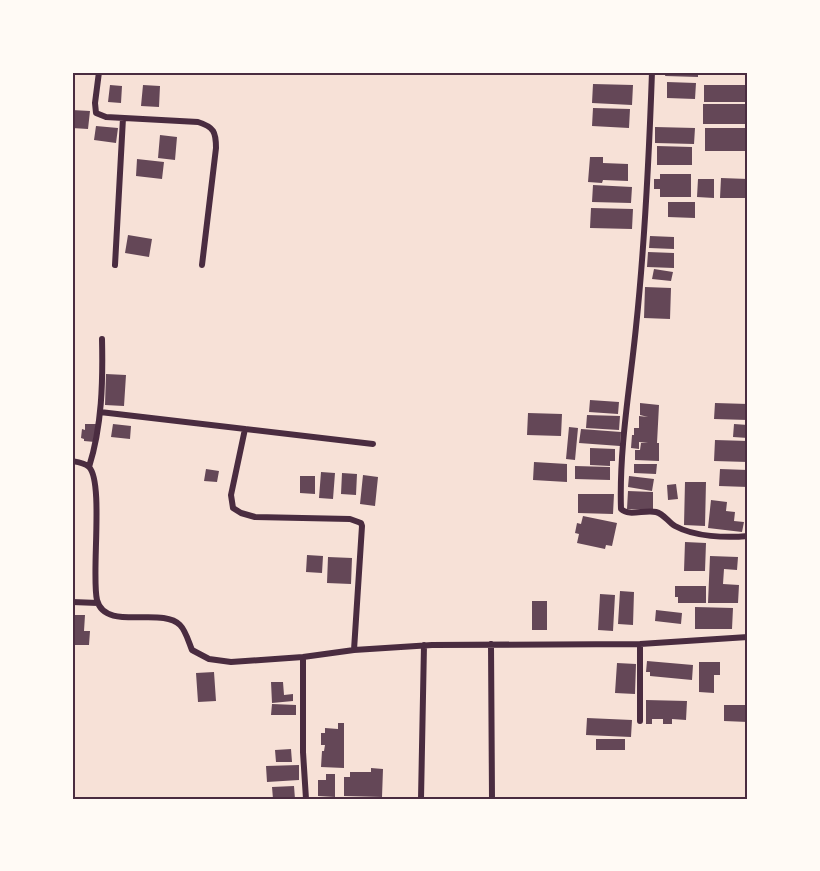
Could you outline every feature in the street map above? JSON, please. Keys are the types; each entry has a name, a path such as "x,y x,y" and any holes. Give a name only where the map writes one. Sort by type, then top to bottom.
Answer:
{"street":[{"path":"99,72 96,112 106,117 198,122 210,126 216,134 202,265"},
{"path":"652,72 646,203 637,321 625,423 621,509 625,512 656,512 678,528 706,535 724,538 748,536"},
{"path":"115,265 123,118"},
{"path":"89,467 97,442 102,339"},
{"path":"100,412 373,444"},
{"path":"244,429 231,495 233,508 255,517 350,519 361,523 354,650"},
{"path":"72,461 89,467 95,481 98,603 104,612 123,617 173,620 183,628 192,650 209,659 231,662 424,645 640,644 748,637"},
{"path":"72,602 98,603"},
{"path":"491,644 492,798"},
{"path":"640,644 640,721"},
{"path":"422,799 424,645"},
{"path":"303,657 303,752 306,799"}],"building":[{"path":"666,72 698,72 698,77 665,76"},
{"path":"667,82 696,83 695,99 667,98"},
{"path":"593,84 633,85 632,105 592,103"},
{"path":"110,85 122,86 121,103 108,102"},
{"path":"143,85 160,86 159,107 141,106"},
{"path":"704,85 748,85 748,102 704,102"},
{"path":"703,104 748,104 748,124 703,124"},
{"path":"593,108 630,109 629,128 592,126"},
{"path":"72,110 90,111 88,129 72,128"},
{"path":"96,126 118,128 116,143 94,140"},
{"path":"655,127 695,128 694,144 655,143"},
{"path":"705,128 748,128 748,151 705,151"},
{"path":"160,135 177,137 175,160 158,158"},
{"path":"657,146 692,147 692,165 657,165"},
{"path":"590,157 603,157 603,163 628,164 628,181 588,182"},
{"path":"137,159 164,162 162,179 136,176"},
{"path":"660,174 691,174 691,197 660,197 660,189 654,189 654,179 660,179"},
{"path":"721,178 748,179 748,198 720,198"},
{"path":"698,179 714,179 714,198 697,197"},
{"path":"593,185 632,187 631,203 592,202"},
{"path":"668,202 695,202 695,218 668,217"},
{"path":"591,208 633,209 632,229 590,228"},
{"path":"128,235 152,239 149,257 125,253"},
{"path":"650,236 674,237 674,249 649,248"},
{"path":"648,252 674,253 674,268 647,267"},
{"path":"654,269 673,272 671,281 652,279"},
{"path":"645,287 671,288 670,319 644,318"},
{"path":"106,374 126,375 124,406 105,405"},
{"path":"590,400 619,402 618,414 589,412"},
{"path":"640,403 659,405 657,443 659,443 659,461 635,460 635,450 640,450 641,443 648,443 639,442 639,449 631,448 634,428 639,428 639,416 648,417 640,415"},
{"path":"715,403 748,404 748,420 714,419"},
{"path":"528,413 562,414 561,436 527,435"},
{"path":"587,415 620,416 619,430 586,428"},
{"path":"85,424 96,424 95,442 84,441 81,438"},
{"path":"113,424 131,426 130,439 111,437"},
{"path":"734,424 748,425 748,438 733,437"},
{"path":"569,427 578,428 575,460 566,459"},
{"path":"581,429 621,432 620,446 579,443"},
{"path":"715,440 748,441 748,462 714,461"},
{"path":"590,448 615,449 615,461 610,461 610,466 590,465"},
{"path":"534,462 567,464 567,482 533,480"},
{"path":"634,464 657,464 656,474 634,473"},
{"path":"575,466 610,467 610,480 575,479"},
{"path":"206,469 219,471 217,482 204,481"},
{"path":"720,469 748,470 748,487 719,486"},
{"path":"321,472 335,473 333,499 319,498"},
{"path":"342,473 357,474 356,495 341,494"},
{"path":"363,475 378,477 375,506 360,504"},
{"path":"300,476 315,476 315,494 300,493"},
{"path":"629,476 654,479 652,491 628,487"},
{"path":"685,482 706,482 705,526 684,525"},
{"path":"676,484 678,499 668,500 667,485"},
{"path":"628,491 653,492 653,510 627,509"},
{"path":"578,494 614,494 613,514 578,513"},
{"path":"711,500 727,502 726,511 735,512 734,521 744,522 742,532 708,528"},
{"path":"583,516 617,523 612,546 606,545 605,549 577,543 579,534 575,533 577,523 581,524"},
{"path":"685,542 706,543 705,571 684,571"},
{"path":"307,555 323,556 322,573 306,572"},
{"path":"710,556 738,557 737,570 724,569 723,584 739,585 738,603 708,603"},
{"path":"328,557 352,558 351,584 327,583"},
{"path":"675,586 706,586 706,603 678,603 678,597 675,597"},
{"path":"620,591 634,592 633,625 618,624"},
{"path":"600,594 615,595 613,631 598,630"},
{"path":"532,601 547,601 547,630 532,630"},
{"path":"695,607 733,608 732,629 695,629"},
{"path":"656,610 682,613 681,624 655,621"},
{"path":"72,615 85,615 84,631 90,631 89,645 72,645"},
{"path":"647,661 693,665 692,680 650,676 650,672 646,672"},
{"path":"699,662 720,662 720,675 714,675 714,693 699,692"},
{"path":"617,663 636,664 635,694 615,693"},
{"path":"214,672 216,701 198,702 196,673"},
{"path":"271,682 283,682 284,695 293,694 293,701 272,703"},
{"path":"646,700 687,701 686,720 672,719 672,724 663,724 663,719 652,719 652,724 646,724"},
{"path":"272,704 296,705 296,715 271,715"},
{"path":"724,705 748,705 748,722 724,721"},
{"path":"587,718 632,720 631,737 586,735"},
{"path":"338,723 344,723 344,768 321,767 322,751 325,745 321,745 321,733 325,733 325,728 338,729"},
{"path":"596,739 625,739 625,750 596,750"},
{"path":"291,749 292,762 276,762 275,750"},
{"path":"299,765 299,780 267,782 266,766"},
{"path":"371,768 383,769 382,797 344,796 344,777 350,777 350,772 371,772"},
{"path":"326,774 335,774 335,797 318,796 318,780 326,780"},
{"path":"294,786 295,799 273,799 272,787"}]}
